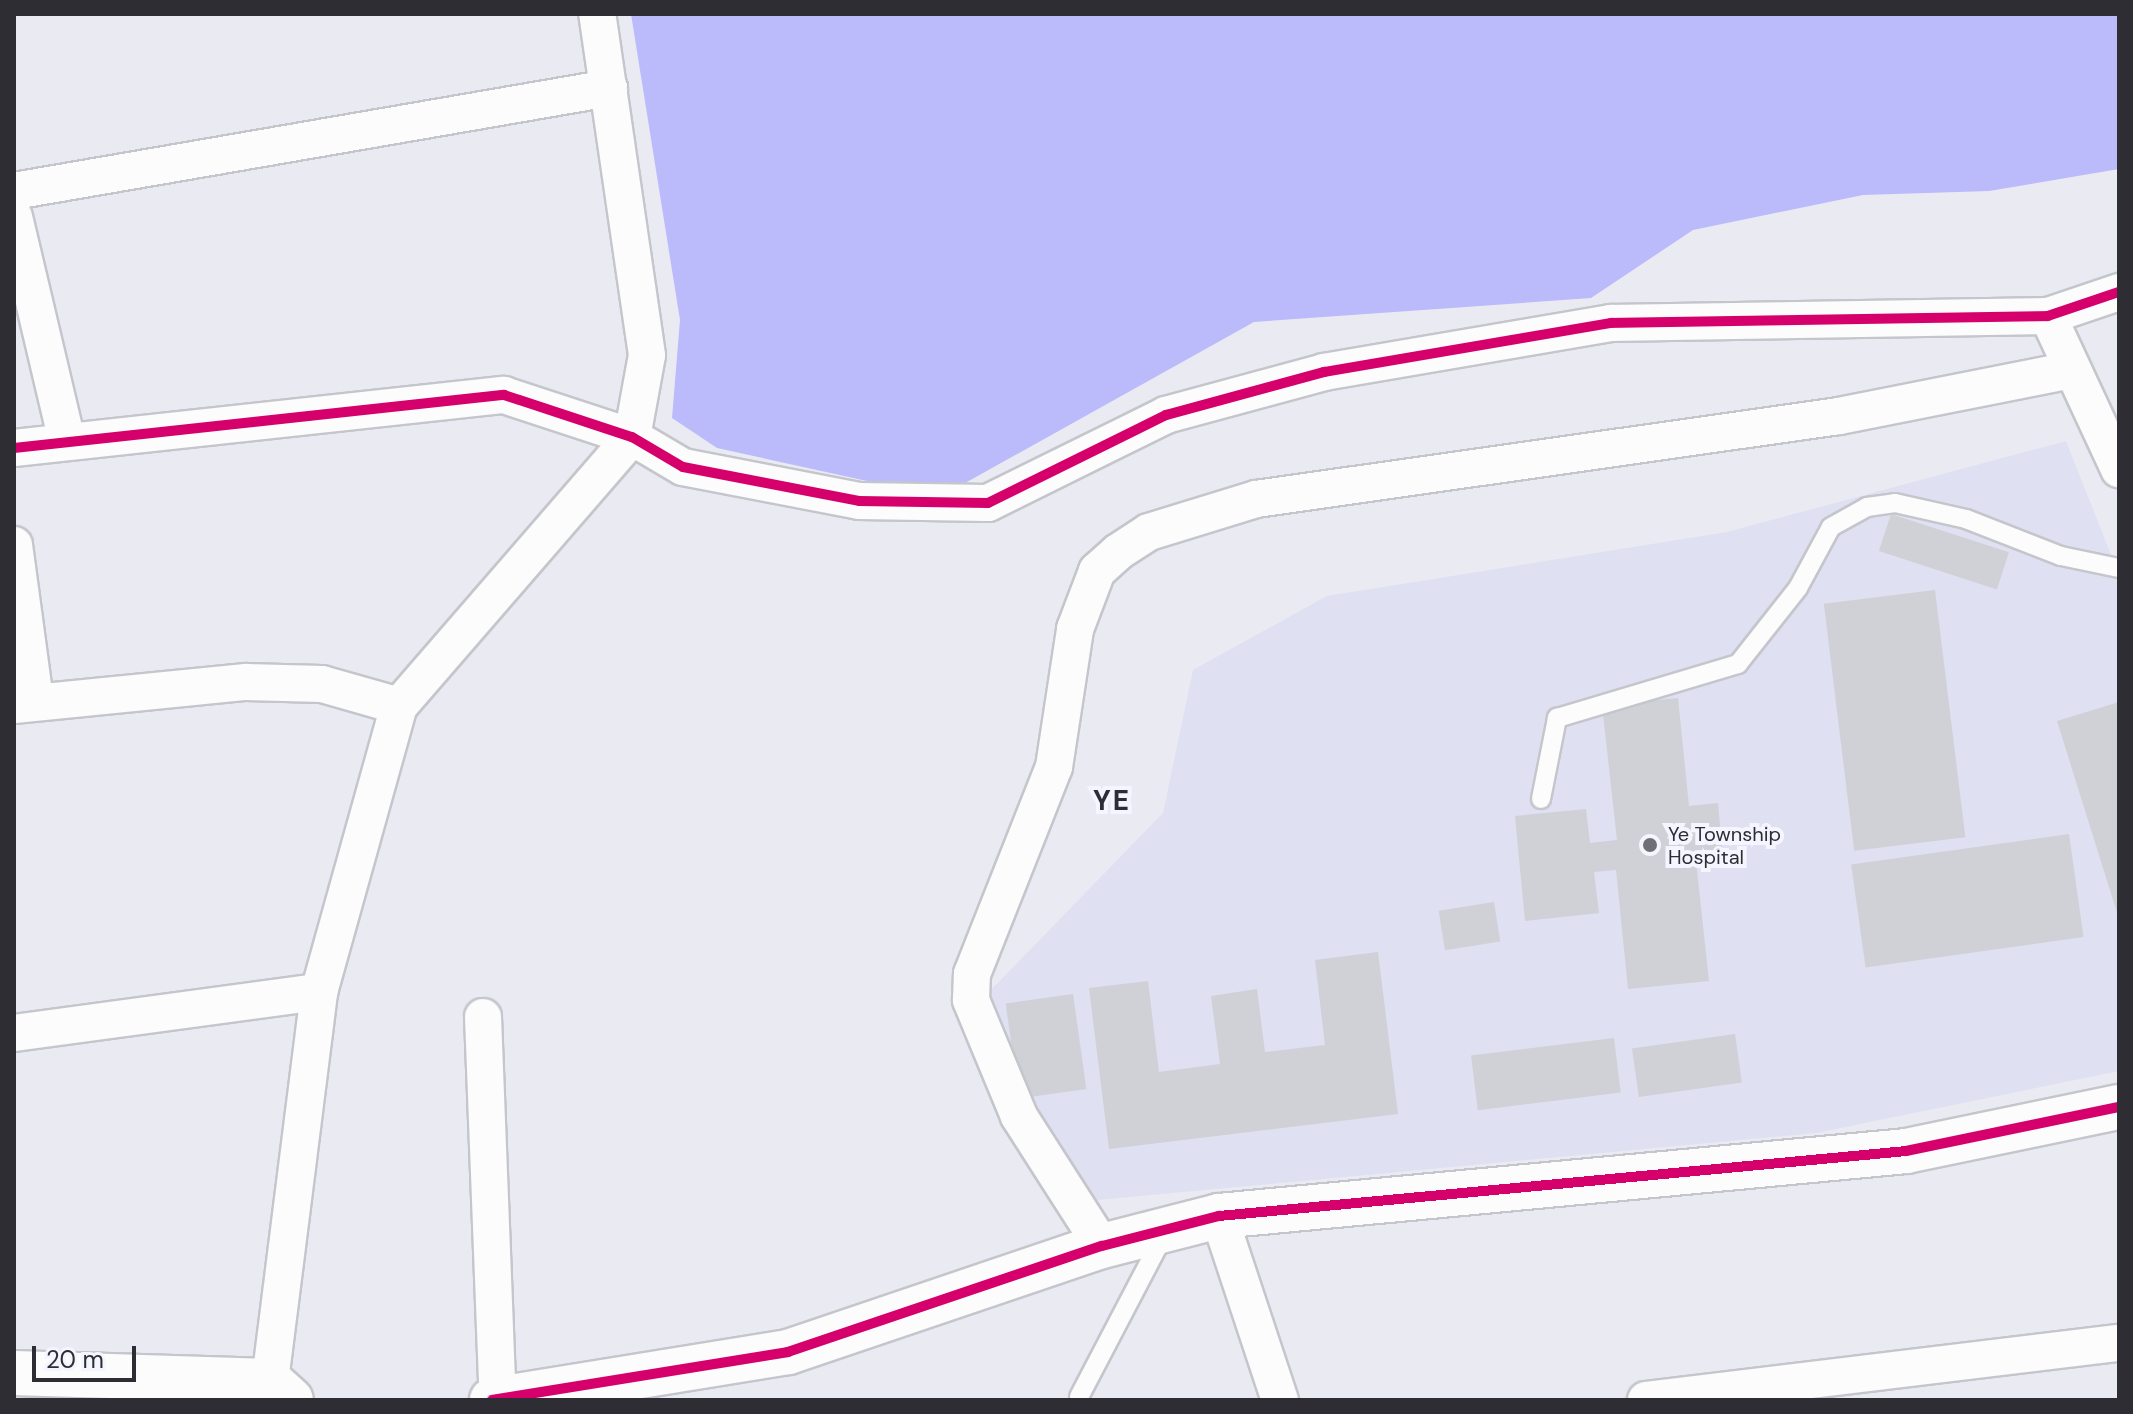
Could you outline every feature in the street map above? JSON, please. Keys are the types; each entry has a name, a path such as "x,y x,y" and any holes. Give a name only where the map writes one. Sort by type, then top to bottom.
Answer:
{"street":[{"path":"14,1373 280,1390 319,992 399,706 632,437 647,355 597,14"},
{"path":"14,191 609,88"},
{"path":"14,217 66,437"},
{"path":"14,448 66,437 504,395 632,437 683,467 859,501 988,503 1166,415 1324,372 1611,323 2048,316 2119,292"},
{"path":"2048,316 2119,469"},
{"path":"1102,1246 1019,1116 971,1000 972,974 1054,767 1075,629 1097,571 1118,552 1149,532 1256,499 1839,416 2072,370"},
{"path":"14,545 24,702 246,682 322,684 399,706"},
{"path":"14,1033 319,992"},
{"path":"483,1017 495,1400 788,1352 1102,1246 1219,1216 1906,1151 2119,1107"},
{"path":"1219,1216 1280,1400"},
{"path":"1655,1399 2119,1343"}],"lane":[{"path":"1541,799 1557,718 1738,664 1798,588 1831,527 1867,507 1895,503 1966,519 2061,556 2119,568"},
{"path":"1079,1397 1167,1230"}],"shaded area":[{"path":"2066,441 2119,575 2119,1071 1816,1133 1097,1200 1012,1096 989,992 1163,813 1193,670 1327,596 1727,532"}],"water":[{"path":"631,14 2119,14 2119,169 1989,191 1863,195 1693,230 1591,298 1254,322 940,497 717,448 672,418 680,320"}],"building":[{"path":"1891,514 2009,552 1997,589 1879,551"},
{"path":"1935,590 1965,837 1854,851 1824,604"},
{"path":"1678,698 1689,806 1718,803 1723,858 1696,861 1709,981 1628,989 1616,870 1594,872 1599,913 1525,921 1515,816 1586,809 1590,843 1617,840 1602,705"},
{"path":"2119,702 2119,916 2118,916 2057,721"},
{"path":"2069,834 2083,937 1866,968 1851,865"},
{"path":"1494,902 1500,942 1445,950 1439,911"},
{"path":"1378,952 1398,1114 1109,1149 1089,988 1148,981 1159,1072 1220,1064 1211,996 1257,989 1265,1052 1325,1045 1315,960"},
{"path":"1073,994 1086,1089 1019,1099 1006,1003"},
{"path":"1735,1034 1742,1083 1639,1097 1632,1048"},
{"path":"1614,1038 1621,1093 1478,1110 1471,1056"}],"cycle path":[{"path":"14,448 504,395 632,437 683,467 859,501 988,503 1166,415 1324,372 1611,323 2048,316 2119,292"},
{"path":"492,1400 788,1352 1102,1246 1219,1216 1906,1151 2119,1107"}],"place":[{"name":"Ye Township Hospital","path":"1650,845"}],"district":[{"name":"YE","path":"1112,801"}]}
